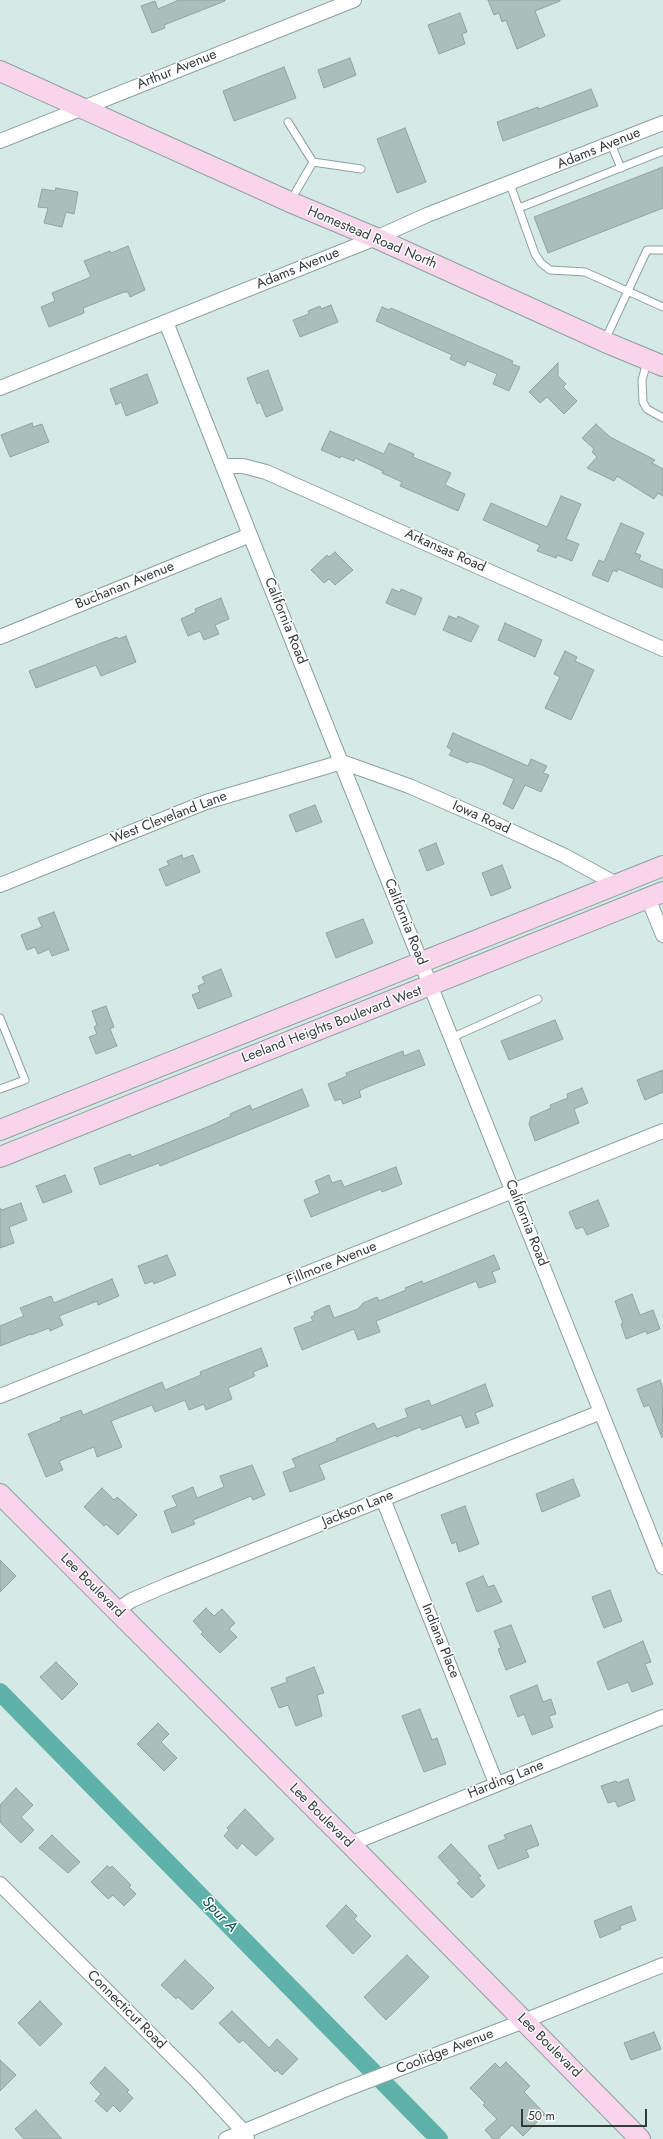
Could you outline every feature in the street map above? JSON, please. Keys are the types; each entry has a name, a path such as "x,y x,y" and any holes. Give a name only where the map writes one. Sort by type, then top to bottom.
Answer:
{"main road":[{"name":"Homestead Road North","path":"0,71 290,202 376,238 605,342 655,363"},
{"name":"Leeland Heights Boulevard West","path":"0,1130 663,866"},
{"name":"Leeland Heights Boulevard West","path":"0,1157 431,986 655,895"},
{"name":"Lee Boulevard","path":"0,1494 350,1844 640,2139"}],"street":[{"name":"Arthur Avenue","path":"0,141 354,0"},
{"name":"Adams Avenue","path":"0,388 376,238 428,215 663,123"},
{"name":"California Road","path":"166,322 663,1567"},
{"name":"Arkansas Road","path":"223,466 244,466 266,472 663,649"},
{"name":"Buchanan Avenue","path":"0,637 250,535"},
{"name":"Iowa Road","path":"342,762 409,786 487,820 565,856 616,884"},
{"name":"West Cleveland Lane","path":"0,885 206,802 342,762"},
{"path":"655,895 663,935"},
{"name":"Fillmore Avenue","path":"0,1396 663,1131"},
{"name":"Jackson Lane","path":"117,1610 132,1600 167,1585 602,1412"},
{"name":"Indiana Place","path":"383,1499 496,1783"},
{"name":"Harding Lane","path":"350,1844 496,1783 663,1717"},
{"name":"Connecticut Road","path":"0,1884 195,2079 246,2135"},
{"name":"Coolidge Avenue","path":"226,2139 246,2135 344,2090 524,2021 663,1965"}],"lane":[{"path":"288,122 313,162"},
{"path":"611,144 621,168"},
{"path":"519,208 663,151"},
{"path":"290,202 313,162"},
{"path":"313,162 362,168"},
{"path":"510,184 535,254 541,263 550,270 585,272 663,307"},
{"path":"605,342 647,250 663,250"},
{"path":"655,363 642,380 643,402 647,409 663,418"},
{"path":"452,1038 538,999"},
{"path":"0,1018 25,1080 0,1090"}],"building":[{"path":"179,0 225,1 164,25 165,28 152,33 141,6 155,1 158,9"},
{"path":"488,0 560,1 535,11 545,36 517,49 506,20 502,22 499,13 494,15"},
{"path":"460,13 467,32 462,34 465,44 439,54 428,25"},
{"path":"350,58 356,75 324,88 318,70"},
{"path":"284,67 296,98 234,121 223,91"},
{"path":"591,89 598,106 503,141 497,122 538,107 539,109"},
{"path":"405,128 426,182 397,193 377,139"},
{"path":"663,167 663,208 548,253 534,217"},
{"path":"56,188 78,192 74,214 66,212 62,227 44,223 48,208 38,207 42,189 55,191"},
{"path":"128,246 145,290 130,297 128,292 124,292 83,308 84,313 49,327 41,307 55,301 52,293 91,277 84,261"},
{"path":"331,305 338,322 300,337 293,320 309,314 308,311 320,306 321,309"},
{"path":"382,307 389,310 391,308 513,361 512,364 520,367 509,391 493,384 497,374 467,361 465,366 450,359 452,355 376,321"},
{"path":"558,363 558,376 566,384 563,387 577,401 564,414 547,397 540,403 529,392"},
{"path":"268,370 283,410 266,417 260,402 257,404 247,378"},
{"path":"147,374 158,403 126,416 121,402 116,405 110,389"},
{"path":"32,423 33,427 42,424 49,442 10,457 1,435"},
{"path":"596,424 610,437 655,460 652,463 663,469 663,496 658,493 654,499 617,476 614,481 587,468 597,457 592,452 594,449 582,438"},
{"path":"330,431 384,454 389,443 414,454 413,457 451,473 445,485 465,494 458,511 400,486 402,482 355,458 354,461 341,456 340,458 321,450"},
{"path":"561,496 581,504 566,539 579,544 572,561 557,555 556,558 537,551 540,545 483,520 491,503 547,527"},
{"path":"621,523 644,533 635,553 641,555 639,560 663,570 663,588 618,569 617,572 613,570 608,582 592,575 599,560 604,562"},
{"path":"335,552 353,570 335,585 329,579 324,583 311,570 327,555 329,557"},
{"path":"392,589 400,592 401,589 422,598 415,615 386,603"},
{"path":"221,598 229,619 215,625 219,634 204,640 200,631 188,636 181,619 196,612 195,609"},
{"path":"449,616 457,619 458,616 479,626 471,642 443,630"},
{"path":"505,623 542,640 535,657 498,640"},
{"path":"126,636 136,662 101,676 96,665 36,688 29,671 117,637 118,639"},
{"path":"565,651 577,657 575,661 594,670 571,720 545,708 560,677 554,674"},
{"path":"453,733 528,766 531,759 547,766 543,773 549,775 541,792 525,785 513,809 503,804 514,779 482,765 469,761 468,763 449,755 452,750 447,747"},
{"path":"315,805 322,822 296,832 289,815"},
{"path":"436,843 444,864 427,871 419,850"},
{"path":"182,855 183,859 193,855 200,872 166,886 159,869 169,865 167,861"},
{"path":"502,865 511,888 491,896 482,873"},
{"path":"54,912 69,950 52,956 49,949 38,954 35,947 27,950 21,935 42,927 38,918"},
{"path":"363,919 373,943 336,958 326,933"},
{"path":"221,969 232,996 198,1009 192,995 200,992 198,986 205,983 202,977"},
{"path":"106,1006 114,1027 110,1029 117,1046 96,1054 89,1037 97,1034 94,1027 97,1025 92,1011"},
{"path":"555,1020 563,1039 509,1060 501,1041"},
{"path":"419,1050 425,1065 359,1091 361,1097 343,1104 341,1099 335,1101 328,1084 347,1076 346,1073 403,1051 404,1056"},
{"path":"663,1070 663,1092 645,1100 637,1080"},
{"path":"582,1088 588,1103 574,1109 579,1123 535,1141 529,1124 531,1117 551,1108 550,1105 568,1098 567,1094"},
{"path":"302,1089 309,1106 160,1166 159,1163 100,1185 94,1168 130,1154 132,1157 212,1125 231,1116 230,1114 250,1105 252,1110"},
{"path":"396,1167 402,1184 382,1192 381,1189 311,1217 304,1200 320,1193 315,1181 329,1175 332,1183 341,1180 344,1187"},
{"path":"65,1175 72,1192 43,1203 36,1186"},
{"path":"598,1200 609,1226 587,1235 583,1227 576,1229 569,1212"},
{"path":"21,1203 27,1220 9,1227 14,1243 0,1248 0,1208 2,1210"},
{"path":"167,1255 176,1275 154,1284 153,1281 145,1284 138,1266"},
{"path":"494,1255 500,1269 492,1272 496,1282 479,1288 476,1281 376,1321 380,1332 358,1340 354,1329 302,1350 294,1328 313,1321 311,1317 315,1315 314,1312 329,1305 334,1318 358,1309 363,1303 377,1297 379,1301 406,1290 405,1288 422,1281 423,1284"},
{"path":"112,1279 119,1296 98,1305 97,1301 59,1316 63,1325 50,1331 49,1328 0,1346 0,1326 24,1316 20,1308 51,1296 54,1303"},
{"path":"632,1294 640,1315 653,1310 660,1329 647,1334 646,1331 626,1339 621,1324 623,1323 615,1301"},
{"path":"261,1348 268,1366 253,1372 255,1376 228,1388 232,1399 206,1410 204,1404 189,1410 185,1400 155,1412 152,1405 111,1421 122,1447 97,1457 94,1447 59,1461 63,1470 46,1477 28,1434 62,1420 60,1418 81,1410 83,1415 162,1382 165,1390 201,1375 200,1372"},
{"path":"660,1380 663,1389 662,1438 649,1405 644,1407 637,1389"},
{"path":"485,1384 493,1406 475,1413 479,1423 466,1428 461,1415 422,1430 420,1427 396,1437 396,1435 319,1465 325,1479 290,1492 283,1472 296,1467 292,1459 337,1441 336,1439 374,1423 377,1429 408,1417 405,1409 429,1400 431,1406"},
{"path":"252,1465 265,1495 253,1500 251,1496 193,1520 195,1524 172,1533 164,1511 177,1506 172,1496 193,1487 197,1498 224,1487 220,1476"},
{"path":"573,1479 580,1496 542,1512 536,1494"},
{"path":"102,1488 114,1500 117,1497 137,1515 118,1535 106,1524 104,1526 84,1507"},
{"path":"465,1506 479,1544 459,1552 456,1542 452,1544 441,1515"},
{"path":"0,1560 16,1576 0,1592"},
{"path":"483,1576 488,1587 494,1585 502,1602 477,1612 466,1583"},
{"path":"610,1590 622,1621 604,1628 592,1597"},
{"path":"206,1608 214,1616 222,1609 235,1623 229,1629 237,1637 220,1653 201,1634 203,1632 193,1621"},
{"path":"511,1625 526,1662 506,1670 498,1649 501,1648 494,1631"},
{"path":"643,1641 651,1662 645,1664 653,1684 632,1692 628,1682 608,1690 597,1662"},
{"path":"56,1662 78,1684 62,1700 40,1677"},
{"path":"314,1667 324,1693 317,1695 322,1716 296,1726 288,1705 279,1708 271,1688 287,1682 286,1678"},
{"path":"537,1685 543,1702 551,1699 556,1714 549,1716 553,1727 532,1735 524,1714 518,1717 510,1696"},
{"path":"420,1709 432,1740 437,1738 446,1764 424,1772 402,1716"},
{"path":"158,1723 169,1734 161,1742 177,1758 164,1771 137,1744"},
{"path":"628,1779 635,1800 618,1807 615,1801 608,1803 601,1786"},
{"path":"16,1788 33,1805 21,1817 34,1830 21,1843 0,1822 0,1805"},
{"path":"245,1809 274,1839 256,1856 242,1843 237,1849 224,1836 229,1830 227,1828"},
{"path":"531,1825 539,1845 526,1850 529,1857 498,1869 488,1846 506,1839 504,1835"},
{"path":"52,1835 80,1862 68,1873 39,1848"},
{"path":"451,1844 481,1876 478,1877 485,1886 472,1898 457,1883 460,1881 438,1857"},
{"path":"107,1866 110,1868 112,1866 131,1885 129,1887 136,1894 124,1906 113,1895 108,1899 91,1882"},
{"path":"346,1905 357,1916 354,1919 371,1936 353,1954 326,1926"},
{"path":"631,1906 636,1920 620,1926 621,1929 600,1938 594,1921"},
{"path":"407,1955 429,1977 386,2020 364,1997"},
{"path":"185,1960 214,1988 192,2010 178,1997 176,1999 161,1985"},
{"path":"40,2001 62,2024 40,2046 18,2023"},
{"path":"232,2011 269,2048 277,2039 298,2059 282,2075 277,2070 275,2072 243,2040 239,2043 219,2023"},
{"path":"654,2032 661,2049 631,2060 624,2043"},
{"path":"0,2060 16,2075 0,2091"},
{"path":"506,2062 530,2086 524,2092 545,2114 523,2136 512,2125 498,2139 493,2139 485,2130 497,2119 483,2105 485,2103 470,2088 495,2063 500,2068"},
{"path":"105,2067 129,2090 127,2092 133,2098 120,2112 113,2105 107,2112 95,2101 101,2094 90,2083"},
{"path":"36,2110 62,2139 24,2139 15,2129"}],"waterway":[{"name":"Spur A","path":"0,1692 439,2139"}]}
